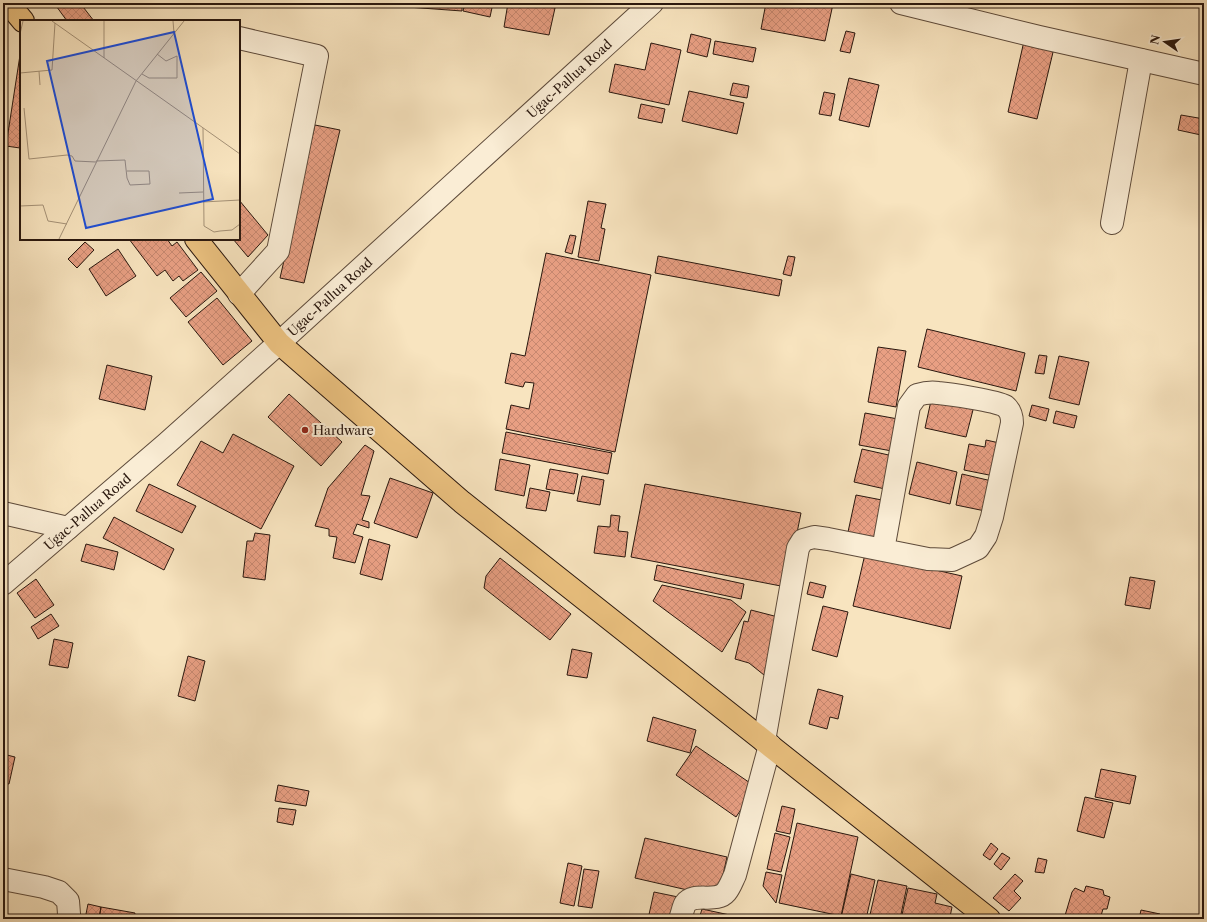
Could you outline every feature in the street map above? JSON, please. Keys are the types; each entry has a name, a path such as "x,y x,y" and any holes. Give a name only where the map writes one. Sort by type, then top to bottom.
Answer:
{"highway":[{"path":"197,240 279,343 462,502 989,919"}],"street":[{"name":"Ugac-Pallua Road","path":"3,584 166,444 279,343 652,3"},
{"path":"900,3 1039,37 1204,74"},
{"path":"239,294 278,251 317,56 240,38"},
{"path":"1112,223 1141,60"},
{"path":"680,919 684,905 689,900 695,898 719,897 726,893 735,875 767,743 798,548 803,540 814,538 828,539 883,550 928,559 952,560 978,548 986,536 992,517 1012,422 1012,414 1005,406 994,402 937,392 917,395 909,406 883,550"},
{"path":"3,512 68,528"},
{"path":"3,878 44,887 59,892 68,901 68,919"}],"building":[{"path":"54,3 80,3 93,20 66,20"},
{"path":"394,3 462,3 462,11 394,6"},
{"path":"465,3 493,3 490,17 463,11"},
{"path":"508,3 545,3 545,6 555,8 549,35 504,27"},
{"path":"766,3 833,4 825,41 761,29"},
{"path":"846,31 855,33 850,53 840,51"},
{"path":"691,34 711,39 707,57 687,52"},
{"path":"715,41 756,48 753,62 713,54"},
{"path":"1024,41 1054,48 1037,119 1008,112"},
{"path":"651,43 681,50 669,105 609,92 615,64 645,70"},
{"path":"20,55 20,148 6,146"},
{"path":"849,78 879,85 869,127 839,120"},
{"path":"733,83 749,86 747,98 730,95"},
{"path":"689,91 744,103 737,134 682,121"},
{"path":"824,92 835,94 831,116 819,114"},
{"path":"641,104 665,109 662,123 638,118"},
{"path":"1181,115 1204,119 1201,135 1178,130"},
{"path":"315,125 340,130 304,283 280,278"},
{"path":"240,201 268,235 248,257 234,240 240,240"},
{"path":"588,201 606,204 601,228 605,229 599,261 578,257"},
{"path":"570,235 576,236 572,254 565,252"},
{"path":"130,240 168,240 172,246 177,242 198,270 183,281 179,276 173,281 165,270 157,276"},
{"path":"85,242 94,250 77,268 68,259"},
{"path":"118,249 136,276 106,296 89,269"},
{"path":"546,253 651,275 615,452 506,429 511,405 529,409 534,383 525,382 523,387 505,383 511,353 525,356"},
{"path":"658,256 782,280 779,296 655,273"},
{"path":"788,256 795,257 791,276 783,274"},
{"path":"201,272 217,291 186,317 170,298"},
{"path":"217,298 252,341 223,365 188,322"},
{"path":"927,329 1025,353 1016,391 918,367"},
{"path":"878,347 906,351 896,407 868,402"},
{"path":"1039,355 1047,356 1044,374 1035,373"},
{"path":"1059,356 1089,362 1079,405 1049,398"},
{"path":"107,365 152,376 145,410 99,399"},
{"name":"Hardware","path":"289,394 342,442 321,466 268,417"},
{"path":"932,396 974,406 966,437 925,428"},
{"path":"1032,405 1049,409 1046,421 1029,416"},
{"path":"1056,411 1077,416 1074,428 1053,423"},
{"path":"865,413 898,419 892,451 859,445"},
{"path":"506,432 612,453 608,474 502,453"},
{"path":"233,434 294,466 261,529 177,485 201,441 223,453"},
{"path":"986,440 1004,444 999,477 964,470 969,444 985,447"},
{"path":"365,445 374,451 361,495 370,496 362,520 369,522 369,528 357,524 353,534 363,537 355,563 333,558 337,537 329,536 329,529 315,526 328,488"},
{"path":"862,449 893,456 885,489 854,482"},
{"path":"500,459 530,465 524,496 495,490"},
{"path":"917,462 957,472 950,504 909,494"},
{"path":"550,469 578,474 574,494 546,489"},
{"path":"962,474 996,482 990,512 956,505"},
{"path":"582,476 604,480 600,505 577,501"},
{"path":"390,478 433,493 417,538 374,523"},
{"path":"149,484 196,506 182,533 136,511"},
{"path":"645,484 801,513 786,587 631,557"},
{"path":"530,488 550,492 546,511 526,508"},
{"path":"856,495 887,501 879,538 848,532"},
{"path":"611,515 620,516 618,531 628,532 625,557 594,553 598,526 610,527"},
{"path":"114,517 174,549 164,570 103,538"},
{"path":"255,533 270,535 265,580 243,577 247,541 253,541"},
{"path":"369,539 390,545 382,580 360,574"},
{"path":"86,544 118,552 114,570 81,561"},
{"path":"865,554 962,576 950,629 853,606"},
{"path":"500,558 571,614 550,640 484,588 486,576"},
{"path":"657,565 744,584 741,599 654,580"},
{"path":"1130,577 1155,581 1150,609 1125,605"},
{"path":"36,579 54,605 35,618 17,593"},
{"path":"810,582 826,586 823,598 807,594"},
{"path":"662,585 731,600 746,612 722,652 653,601"},
{"path":"823,606 848,612 837,657 812,650"},
{"path":"751,610 778,617 764,675 749,663 735,659 744,621 748,622"},
{"path":"51,614 59,626 38,639 31,627"},
{"path":"54,639 73,643 68,668 49,665"},
{"path":"572,649 592,653 587,678 567,675"},
{"path":"188,656 205,661 195,701 178,696"},
{"path":"818,689 843,696 838,719 830,717 827,729 809,724"},
{"path":"653,717 696,730 690,753 647,741"},
{"path":"696,746 756,787 736,817 676,775"},
{"path":"3,754 15,757 9,784 3,783"},
{"path":"1101,769 1136,776 1130,804 1095,797"},
{"path":"278,785 309,791 306,806 275,801"},
{"path":"1085,797 1113,803 1104,838 1077,831"},
{"path":"782,806 795,809 790,834 776,831"},
{"path":"279,808 296,810 293,825 277,822"},
{"path":"797,823 858,837 841,916 779,903"},
{"path":"775,833 790,837 781,872 767,869"},
{"path":"645,838 727,857 718,897 635,878"},
{"path":"991,843 998,849 990,860 983,855"},
{"path":"1002,853 1010,858 1001,870 994,864"},
{"path":"1038,858 1047,860 1044,873 1035,872"},
{"path":"568,863 582,866 574,906 560,903"},
{"path":"584,869 599,871 592,908 578,906"},
{"path":"766,872 782,875 776,903 763,886"},
{"path":"851,874 875,880 866,919 841,918"},
{"path":"1015,874 1023,881 1014,891 1021,898 1009,911 993,898"},
{"path":"878,880 907,886 900,919 869,919"},
{"path":"1086,886 1103,890 1104,895 1110,897 1107,909 1103,909 1100,919 1064,919 1072,892 1075,888 1084,892"},
{"path":"908,888 937,894 935,903 952,907 950,917 957,919 901,919"},
{"path":"654,892 683,898 678,919 648,919"},
{"path":"88,904 101,907 99,919 85,919"},
{"path":"101,907 135,913 134,919 99,919"},
{"path":"702,909 739,917 738,919 699,919"},
{"path":"1141,910 1160,914 1159,919 1139,919"}],"place":[{"name":"Hardware","path":"305,430"}]}
